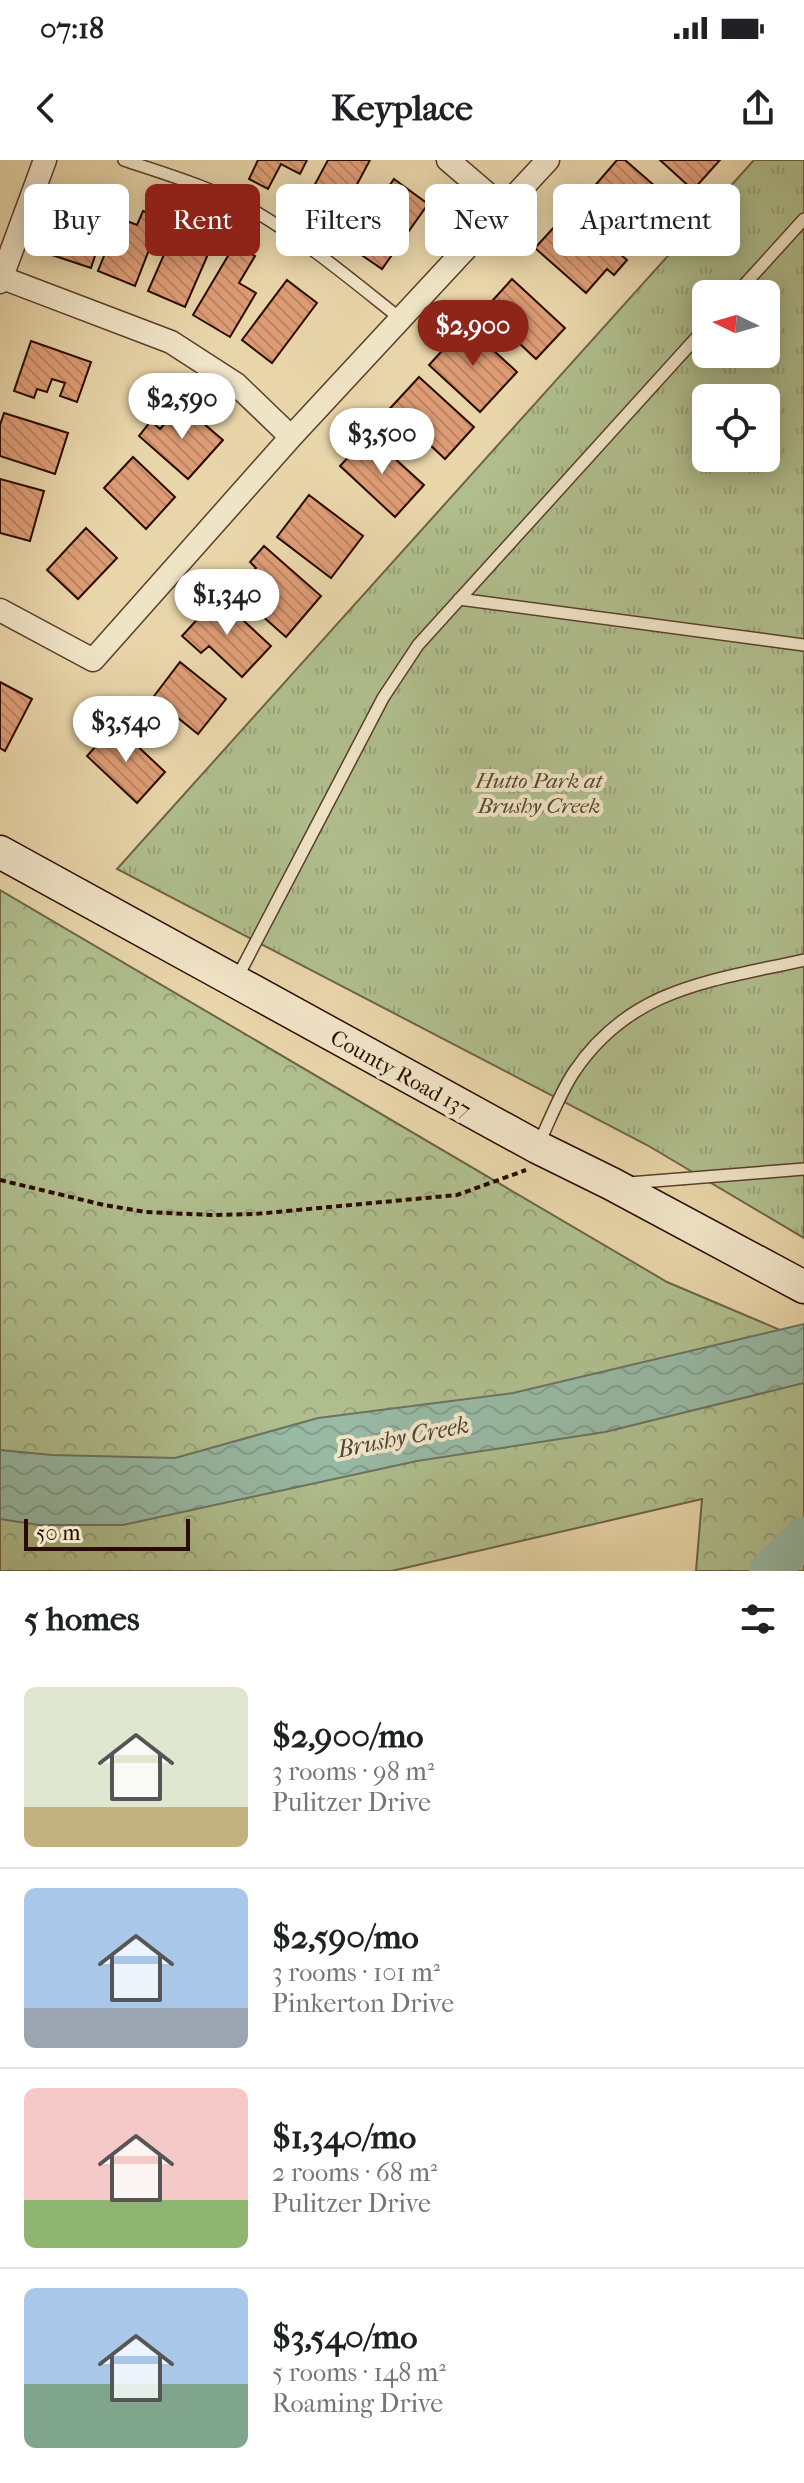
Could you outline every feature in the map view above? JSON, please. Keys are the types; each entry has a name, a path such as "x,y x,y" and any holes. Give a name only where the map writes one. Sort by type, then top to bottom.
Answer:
{"street":[{"path":"45,160 0,279 171,342 236,384 291,437"},
{"path":"448,160 476,184"},
{"path":"526,184 548,160"},
{"path":"0,610 93,660 291,437 459,256"},
{"name":"County Road 137","path":"0,852 548,1153 804,1287"}],"lane":[{"path":"124,160 194,184 255,211 313,249 401,319"},
{"path":"749,280 804,219"},
{"path":"234,982 383,698 418,645 692,342"},
{"path":"459,599 804,645"},
{"path":"548,1153 573,1074 599,1039 636,1009 688,986 804,960"},
{"path":"612,1184 804,1169"}],"path":[{"path":"0,1180 146,1212 255,1214 457,1195 548,1153"}],"green space":[{"name":"Hutto Park at Brushy Creek","path":"754,160 804,160 804,1238 647,1145 117,869 668,256 740,256 740,184 732,184"},
{"path":"0,890 667,1282 804,1340 804,1571 696,1571 702,1499 392,1571 0,1571"}],"water":[{"name":"Brushy Creek","path":"804,1324 804,1383 605,1432 417,1461 123,1525 39,1525 0,1519 0,1450 52,1455 175,1458 318,1418 513,1393"}],"building":[{"path":"258,160 307,160 300,174 281,164 268,189 249,179"},
{"path":"328,160 370,160 357,184 315,184"},
{"path":"617,160 625,160 653,184 596,184"},
{"path":"660,160 720,160 698,184 686,184"},
{"path":"409,190 425,202 425,208 409,231"},
{"path":"145,212 147,256 135,286 98,271 104,256 129,256 129,222 137,225"},
{"path":"553,228 553,256 622,256 627,260 614,275 607,269 586,293 537,250"},
{"path":"55,256 95,256 91,268"},
{"path":"163,256 207,256 185,307 148,291"},
{"path":"228,256 255,256 239,283 256,293 230,337 193,315"},
{"path":"363,256 391,256 382,269"},
{"path":"512,279 565,328 536,359 484,310"},
{"path":"287,280 317,303 272,363 242,340"},
{"path":"466,325 517,372 480,412 429,365"},
{"path":"31,341 91,362 77,402 60,396 65,383 52,379 47,392 37,389 34,398 14,391"},
{"path":"419,377 474,427 445,459 409,425 402,433 383,416"},
{"path":"182,405 223,440 188,479 139,436 151,421 160,429"},
{"path":"4,413 68,433 55,474 0,456 0,425"},
{"path":"369,435 424,485 395,517 340,466"},
{"path":"133,457 175,497 146,529 104,488"},
{"path":"0,479 44,491 30,541 0,533"},
{"path":"309,495 363,536 331,578 277,537"},
{"path":"86,528 117,558 78,599 47,570"},
{"path":"264,546 321,596 286,637 235,592 256,568 250,562"},
{"path":"218,597 271,646 242,677 209,646 201,653 182,636"},
{"path":"180,662 226,699 198,734 173,714 168,720 148,704"},
{"path":"0,682 32,699 5,751 0,748"},
{"path":"115,725 165,772 137,803 87,756"}],"waterway":[{"path":"769,1571 804,1537"}]}
